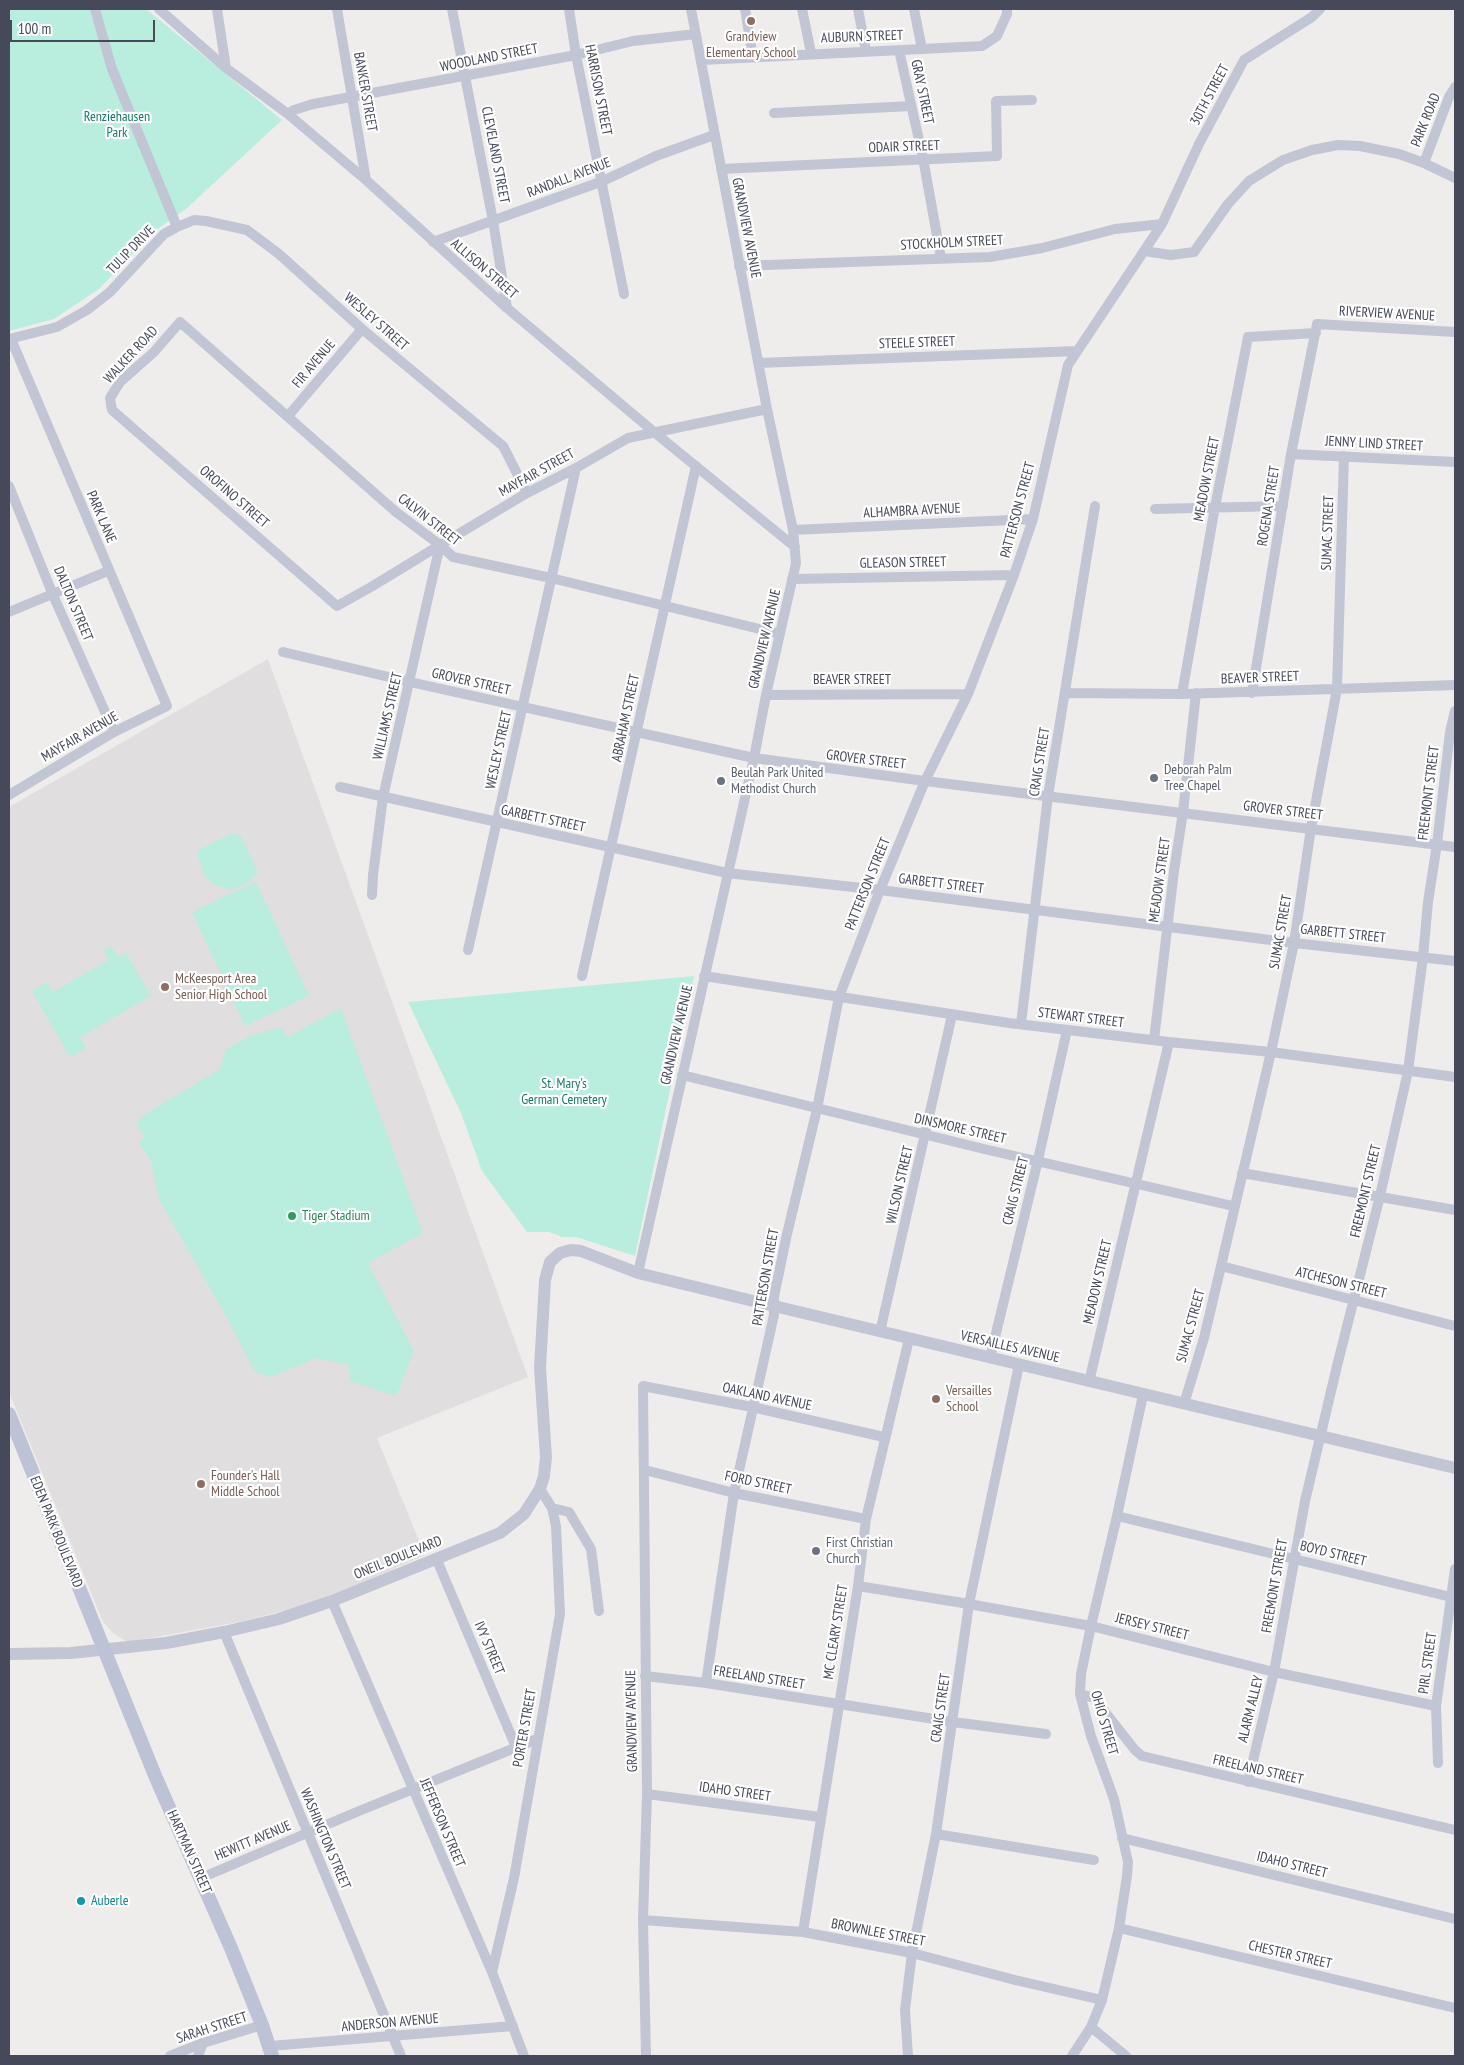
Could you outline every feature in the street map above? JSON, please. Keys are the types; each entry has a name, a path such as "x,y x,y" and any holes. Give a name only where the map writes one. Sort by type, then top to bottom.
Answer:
{"main road":[{"name":"EDEN PARK BOULEVARD","path":"9,1414 104,1649"},
{"name":"HARTMAN STREET","path":"104,1649 156,1778 201,1878 271,2051"}],"street":[{"name":"TULIP DRIVE","path":"10,339 57,327 87,310 110,292 164,234 177,227 112,69 95,9"},
{"name":"ALLISON STREET","path":"158,9 226,68 288,114 366,180 507,308 654,432 795,547"},
{"path":"217,9 226,68"},
{"name":"BANKER STREET","path":"337,9 366,180"},
{"name":"CLEVELAND STREET","path":"452,9 493,221 507,308"},
{"name":"HARRISON STREET","path":"569,9 576,55 603,181 624,294"},
{"name":"GRANDVIEW AVENUE","path":"638,1273 754,758 796,562 793,530 739,266 692,9"},
{"path":"745,9 753,56"},
{"path":"802,9 810,53"},
{"path":"858,9 866,51"},
{"path":"914,9 922,49"},
{"name":"30TH STREET","path":"1199,144 1244,60 1312,17 1320,9"},
{"name":"AUBURN STREET","path":"702,60 810,53 982,46 997,36 1007,12"},
{"name":"WOODLAND STREET","path":"288,114 312,104 352,96 576,55 633,41 696,34"},
{"name":"GRAY STREET","path":"899,50 923,158 941,258"},
{"name":"PARK ROAD","path":"1424,163 1449,97 1455,87"},
{"name":"ODAIR STREET","path":"721,169 997,156 996,102 1032,100"},
{"path":"774,114 911,106"},
{"name":"RANDALL AVENUE","path":"433,242 603,181 656,156 714,135"},
{"name":"PATTERSON STREET","path":"706,1683 734,1493 774,1315 774,1297 817,1109 839,996 880,890 926,782 968,694 1014,575 1033,519 1068,365 1162,224 1199,144"},
{"path":"1144,251 1171,255 1194,252 1228,204 1249,181 1283,160 1312,150 1338,145 1360,146 1399,154 1424,163 1455,178"},
{"name":"WESLEY STREET","path":"177,227 194,220 246,230 279,254 362,329 503,446 527,493"},
{"name":"STOCKHOLM STREET","path":"739,266 990,257 1042,248 1115,229 1162,224"},
{"name":"WALKER ROAD","path":"112,410 110,398 120,382 154,352 180,322"},
{"name":"CALVIN STREET","path":"180,322 396,512 453,557 551,578 780,634"},
{"name":"RIVERVIEW AVENUE","path":"1317,328 1455,332"},
{"name":"ROGENA STREET","path":"1252,693 1291,454 1317,328"},
{"name":"MEADOW STREET","path":"1182,694 1215,507 1248,337 1317,328"},
{"name":"FIR AVENUE","path":"288,416 362,329"},
{"name":"PARK LANE","path":"10,339 167,706"},
{"name":"STEELE STREET","path":"758,363 1077,351"},
{"name":"MAYFAIR STREET","path":"337,606 527,493 628,438 767,409"},
{"name":"OROFINO STREET","path":"112,410 337,606"},
{"name":"JENNY LIND STREET","path":"1291,454 1455,462"},
{"name":"SUMAC STREET","path":"1184,1404 1204,1338 1271,1052 1294,943 1336,689 1344,456"},
{"name":"ABRAHAM STREET","path":"582,976 696,466"},
{"name":"WESLEY STREET","path":"468,950 576,468"},
{"name":"DALTON STREET","path":"9,486 53,595 114,732"},
{"name":"CRAIG STREET","path":"1021,1024 1048,796 1095,506"},
{"path":"1154,509 1283,506"},
{"name":"ALHAMBRA AVENUE","path":"793,530 1033,519"},
{"name":"WILLIAMS STREET","path":"372,895 384,797 440,545"},
{"path":"9,612 108,571"},
{"name":"GLEASON STREET","path":"792,579 1014,575"},
{"name":"GROVER STREET","path":"282,652 754,758 926,782 1183,812 1455,847"},
{"name":"BEAVER STREET","path":"1065,693 1252,693 1455,685"},
{"name":"MEADOW STREET","path":"1154,1040 1196,693"},
{"name":"BEAVER STREET","path":"766,695 968,694"},
{"name":"MAYFAIR AVENUE","path":"9,794 114,732 167,706"},
{"name":"FREEMONT STREET","path":"1274,1672 1293,1558 1320,1436 1380,1196 1408,1070 1423,957 1428,902 1455,711"},
{"name":"GARBETT STREET","path":"340,788 727,874 880,890 1455,962"},
{"name":"STEWART STREET","path":"704,976 952,1015 1169,1042 1271,1052 1455,1077"},
{"name":"WILSON STREET","path":"880,1332 952,1015"},
{"name":"CRAIG STREET","path":"990,1358 1067,1030"},
{"name":"MEADOW STREET","path":"1089,1382 1169,1042"},
{"name":"DINSMORE STREET","path":"682,1075 926,1135 1234,1206"},
{"path":"1242,1173 1455,1210"},
{"name":"VERSAILLES AVENUE","path":"560,1253 571,1250 581,1251 638,1273 1455,1468"},
{"name":"ONEIL BOULEVARD","path":"9,1654 71,1653 166,1643 279,1619 332,1601 500,1533 524,1514 540,1489 544,1476 546,1457 540,1368 545,1280 550,1262 560,1253"},
{"name":"ATCHESON STREET","path":"1221,1266 1455,1326"},
{"name":"MC CLEARY STREET","path":"803,1932 858,1586 866,1520 884,1437 909,1339"},
{"name":"CRAIG STREET","path":"908,2056 905,2010 912,1952 936,1834 969,1604 1020,1365"},
{"name":"GRANDVIEW AVENUE","path":"643,1386 647,1794 643,1920 646,2056"},
{"name":"OAKLAND AVENUE","path":"643,1386 752,1407 884,1437"},
{"name":"OHIO STREET","path":"1072,2056 1091,2027 1102,2000 1119,1928 1128,1862 1114,1800 1091,1736 1080,1694 1081,1674 1091,1626 1144,1395"},
{"name":"FORD STREET","path":"645,1470 734,1493 866,1520"},
{"name":"PORTER STREET","path":"492,1972 514,1878 560,1614 556,1526 552,1508 540,1489"},
{"path":"552,1508 569,1512 591,1549 599,1611"},
{"name":"BOYD STREET","path":"1117,1516 1453,1597"},
{"name":"IVY STREET","path":"436,1558 516,1748"},
{"name":"PIRL STREET","path":"1438,1763 1436,1706 1453,1597 1455,1568"},
{"name":"JERSEY STREET","path":"858,1586 1091,1626 1274,1672 1436,1706"},
{"name":"JEFFERSON STREET","path":"332,1601 492,1972 524,2056"},
{"name":"WASHINGTON STREET","path":"224,1632 401,2056"},
{"name":"ALARM ALLEY","path":"1248,1782 1274,1672"},
{"name":"FREELAND STREET","path":"645,1676 706,1683 953,1722 1046,1734"},
{"name":"FREELAND STREET","path":"1080,1694 1094,1698 1135,1750 1142,1756 1455,1830"},
{"name":"HEWITT AVENUE","path":"201,1878 412,1789 537,1739"},
{"name":"IDAHO STREET","path":"647,1794 820,1817"},
{"path":"936,1834 1094,1860"},
{"name":"IDAHO STREET","path":"1122,1838 1455,1919"},
{"name":"BROWNLEE STREET","path":"643,1920 803,1932 912,1952 1015,1980 1102,2000"},
{"name":"CHESTER STREET","path":"1119,1928 1455,2008"},
{"name":"SARAH STREET","path":"170,2056 203,2043 262,2025"},
{"name":"ANDERSON AVENUE","path":"271,2051 513,2026"},
{"path":"1091,2027 1126,2056"},
{"path":"198,2056 203,2043"}],"shaded area":[{"path":"268,659 528,1377 377,1438 425,1555 364,1582 299,1607 239,1622 128,1642 114,1634 103,1622 9,1392 9,807"}],"green space":[{"name":"Renziehausen Park","path":"9,9 146,9 282,120 186,209 156,230 99,289 54,319 9,331"},
{"path":"233,833 241,836 257,870 256,875 247,883 237,888 227,889 215,885 205,877 198,858 198,850"},
{"path":"256,882 309,996 245,1026 192,912"},
{"path":"111,946 118,958 126,953 151,996 80,1037 86,1048 70,1057 32,991 47,982 53,992 109,960 104,950"},
{"name":"St. Mary's German Cemetery","path":"694,976 635,1256 576,1237 562,1237 549,1232 527,1232 482,1171 461,1113 408,1002"},
{"name":"Tiger Stadium","path":"341,1008 423,1233 368,1263 414,1351 396,1396 350,1381 349,1365 317,1358 271,1377 255,1372 222,1309 159,1199 151,1161 139,1142 145,1138 136,1123 147,1113 220,1069 226,1049 248,1037 280,1027 288,1037"}],"place":[{"name":"Grandview Elementary School","path":"751,21"},
{"name":"Deborah Palm Tree Chapel","path":"1154,778"},
{"name":"Beulah Park United Methodist Church","path":"721,781"},
{"name":"McKeesport Area Senior High School","path":"165,987"},
{"name":"Tiger Stadium","path":"292,1216"},
{"name":"Versailles School","path":"936,1399"},
{"name":"Founder's Hall Middle School","path":"201,1484"},
{"name":"First Christian Church","path":"816,1551"},
{"name":"Auberle","path":"81,1901"}]}
